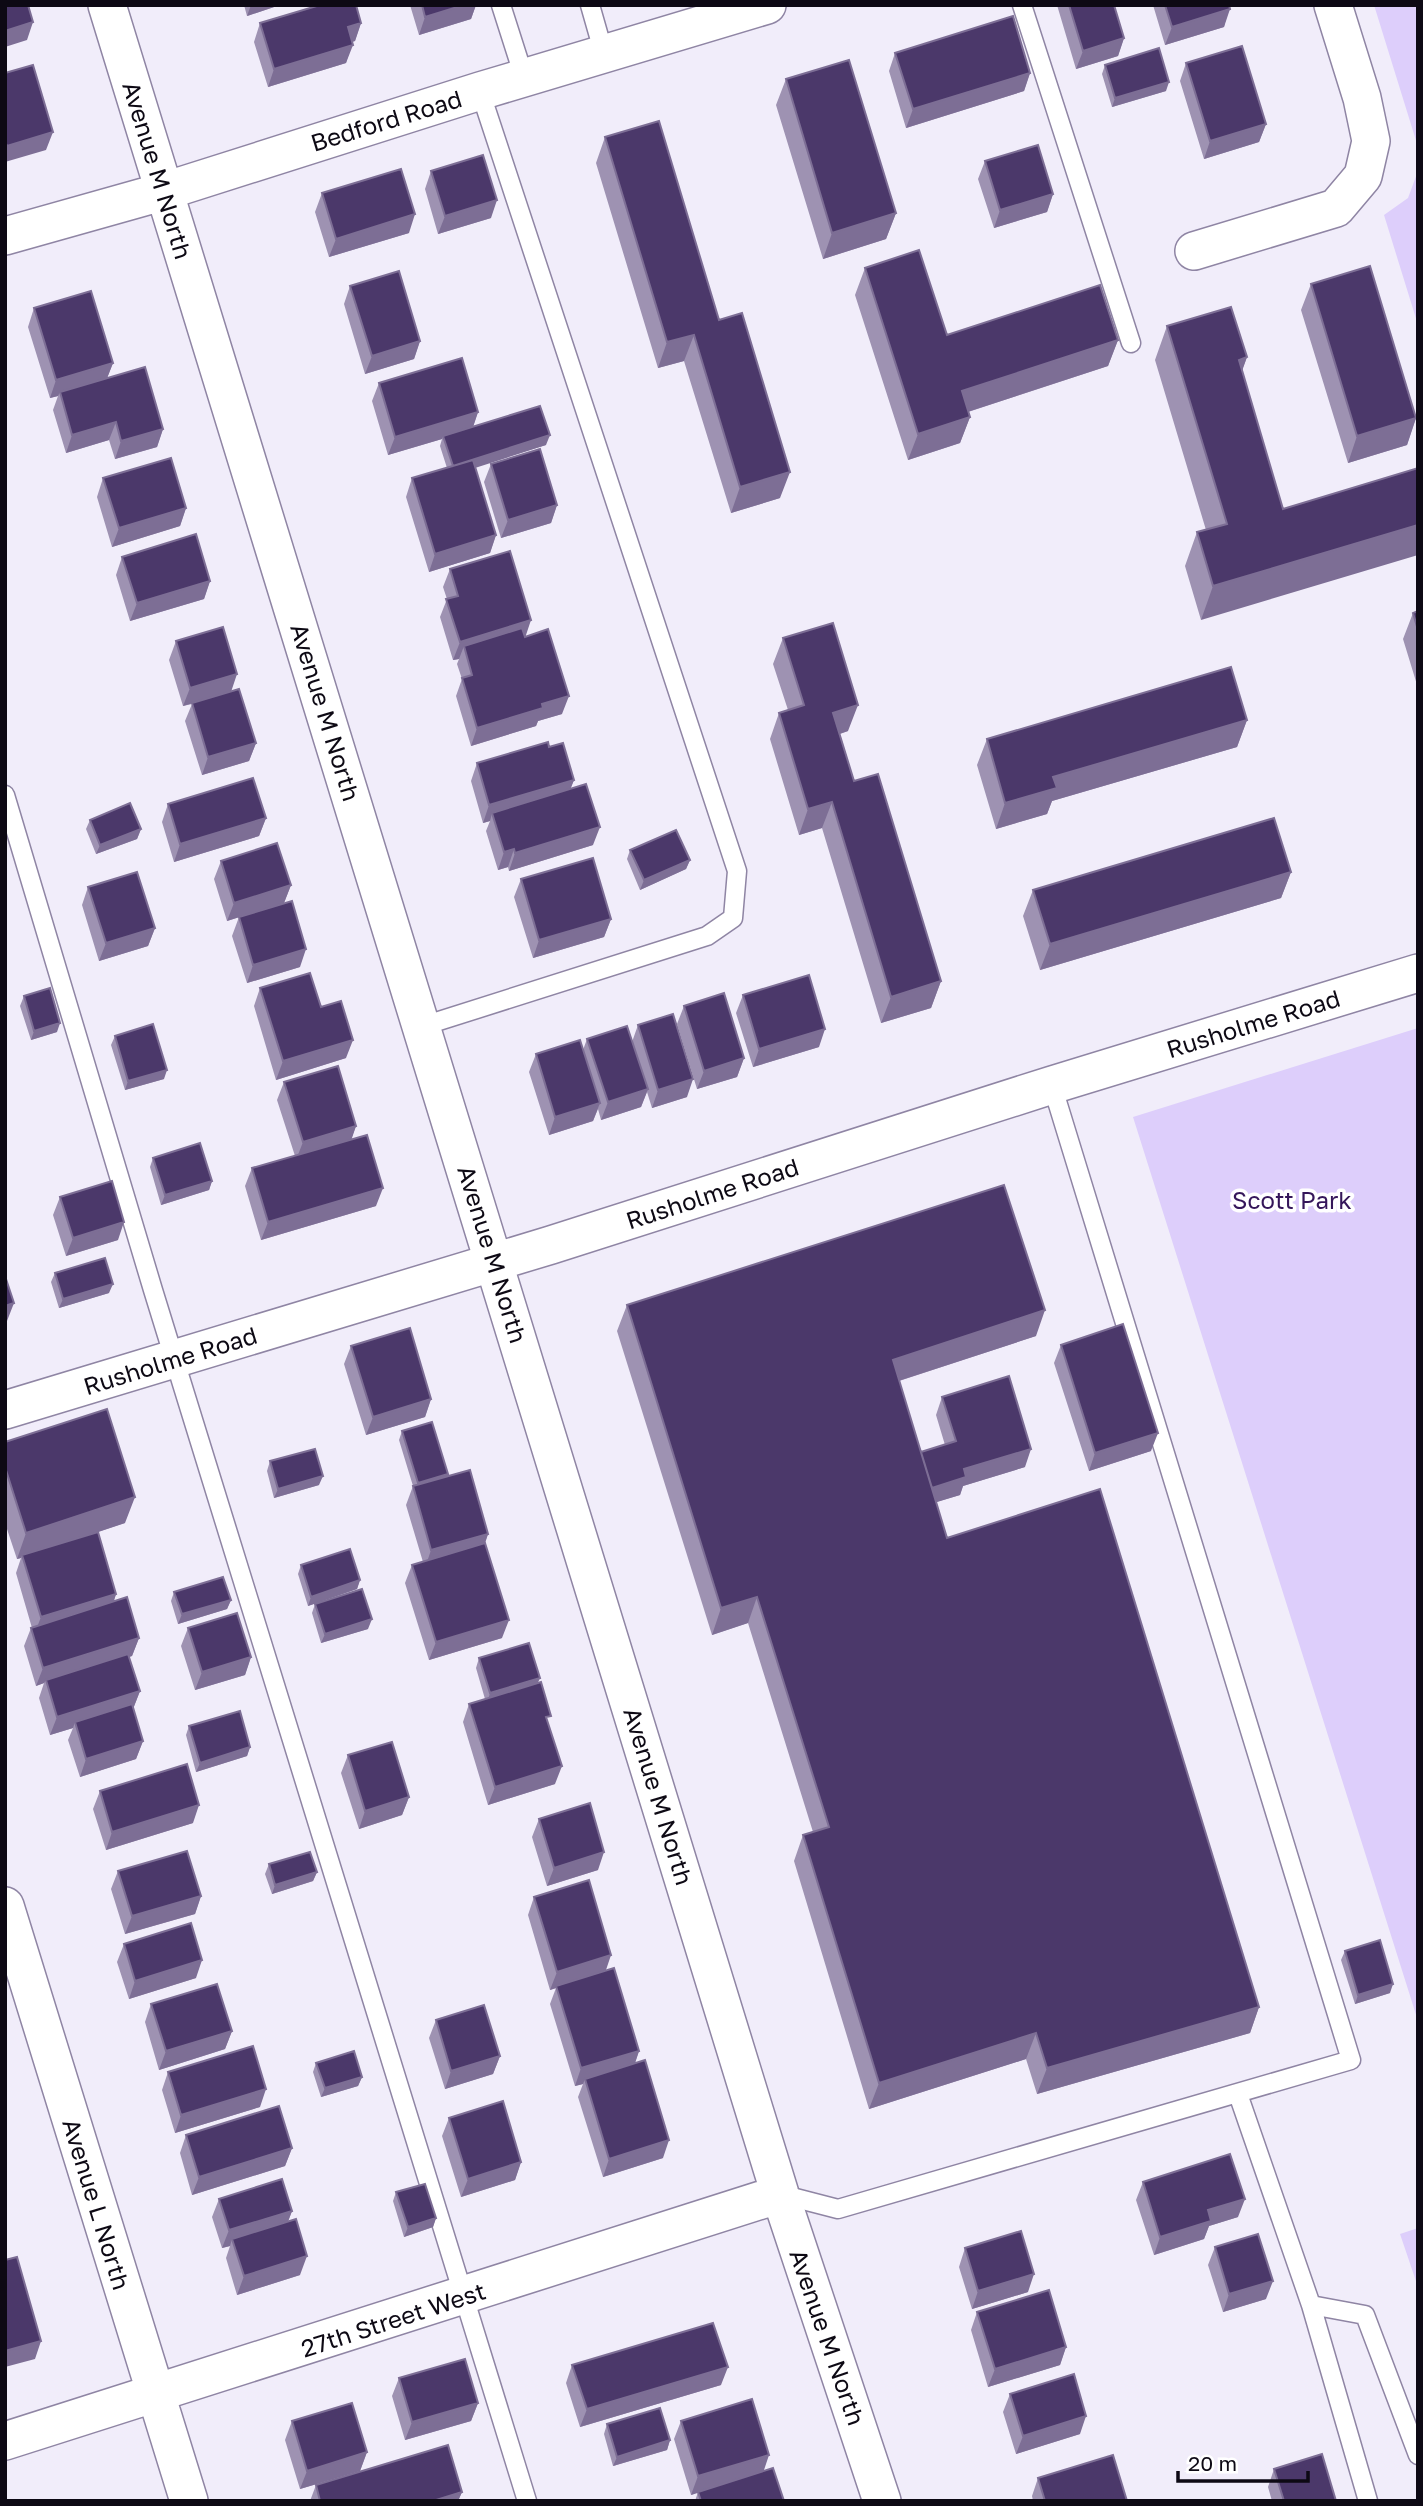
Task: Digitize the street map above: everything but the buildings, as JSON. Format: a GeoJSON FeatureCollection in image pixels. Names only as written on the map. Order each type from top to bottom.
{"type":"FeatureCollection","features":[{"type":"Feature","properties":{"kind":"street","name":"Avenue M North"},"geometry":{"type":"LineString","coordinates":[[107,5],[780,2194],[882,2501]]}},
{"type":"Feature","properties":{"kind":"street","name":"Bedford Road"},"geometry":{"type":"LineString","coordinates":[[5,236],[165,191],[604,54],[727,11],[767,5]]}},
{"type":"Feature","properties":{"kind":"street"},"geometry":{"type":"LineString","coordinates":[[1194,251],[1336,208],[1363,176],[1371,141],[1362,98],[1333,5]]}},
{"type":"Feature","properties":{"kind":"street","name":"Rusholme Road"},"geometry":{"type":"LineString","coordinates":[[5,1410],[495,1262],[1052,1084],[1418,973]]}},
{"type":"Feature","properties":{"kind":"street","name":"Avenue L North"},"geometry":{"type":"LineString","coordinates":[[5,1906],[189,2501]]}},
{"type":"Feature","properties":{"kind":"street","name":"27th Street West"},"geometry":{"type":"LineString","coordinates":[[5,2441],[780,2194]]}},
{"type":"Feature","properties":{"kind":"lane"},"geometry":{"type":"LineString","coordinates":[[501,5],[524,77]]}},
{"type":"Feature","properties":{"kind":"lane"},"geometry":{"type":"LineString","coordinates":[[590,5],[604,54]]}},
{"type":"Feature","properties":{"kind":"lane"},"geometry":{"type":"LineString","coordinates":[[1022,5],[1131,343]]}},
{"type":"Feature","properties":{"kind":"lane"},"geometry":{"type":"LineString","coordinates":[[423,1026],[707,936],[733,918],[737,871],[480,91]]}},
{"type":"Feature","properties":{"kind":"lane"},"geometry":{"type":"LineString","coordinates":[[5,795],[175,1359],[527,2501]]}},
{"type":"Feature","properties":{"kind":"lane"},"geometry":{"type":"LineString","coordinates":[[780,2194],[838,2209],[1351,2060],[1052,1084]]}},
{"type":"Feature","properties":{"kind":"lane"},"geometry":{"type":"LineString","coordinates":[[1238,2094],[1311,2305],[1368,2501]]}},
{"type":"Feature","properties":{"kind":"lane"},"geometry":{"type":"LineString","coordinates":[[1311,2305],[1365,2315],[1418,2455]]}},
{"type":"Feature","properties":{"kind":"green space"},"geometry":{"type":"Polygon","coordinates":[[[1374,5],[1418,5],[1418,147],[1374,5]]]}},
{"type":"Feature","properties":{"kind":"green space"},"geometry":{"type":"Polygon","coordinates":[[[1418,171],[1418,325],[1384,215],[1408,198],[1418,171]]]}},
{"type":"Feature","properties":{"kind":"green space","name":"Scott Park"},"geometry":{"type":"Polygon","coordinates":[[[1418,1028],[1418,2021],[1133,1117],[1418,1028]]]}},
{"type":"Feature","properties":{"kind":"green space"},"geometry":{"type":"Polygon","coordinates":[[[1418,2228],[1418,2287],[1400,2234],[1418,2228]]]}}]}
